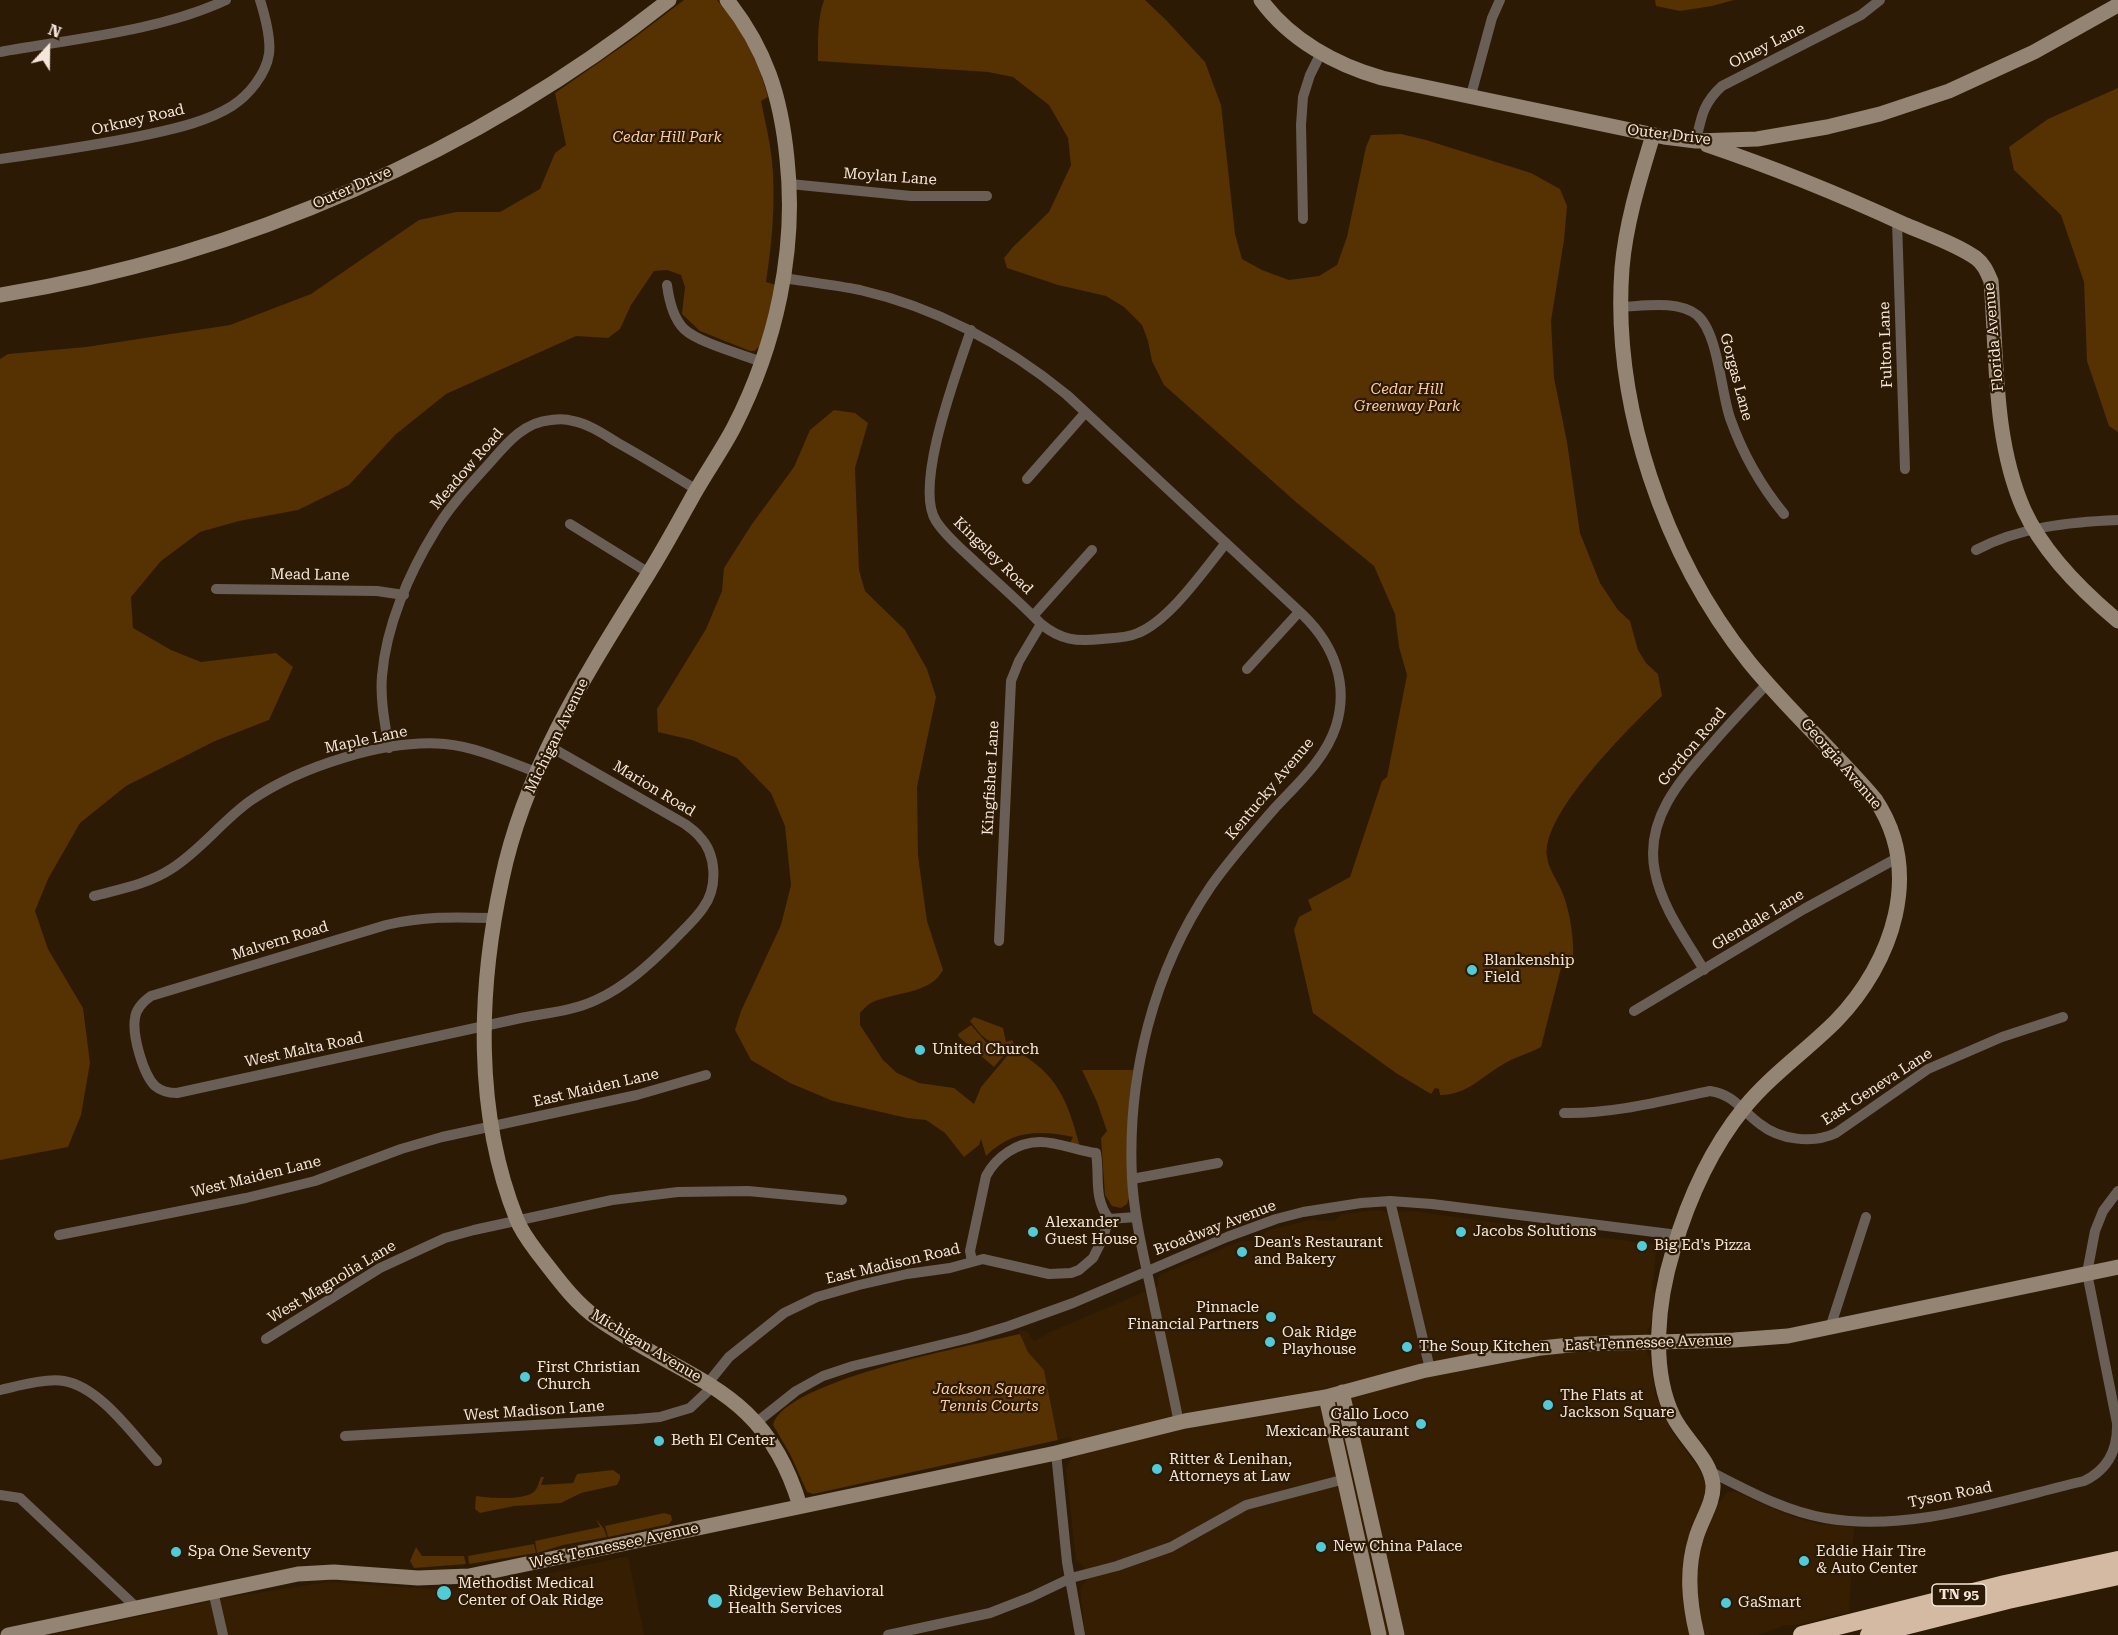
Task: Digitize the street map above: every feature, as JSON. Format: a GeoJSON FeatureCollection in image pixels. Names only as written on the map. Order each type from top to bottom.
{"type":"FeatureCollection","features":[{"type":"Feature","properties":{"kind":"highway","name":"TN 95"},"geometry":{"type":"LineString","coordinates":[[1869,1635],[2118,1560]]}},
{"type":"Feature","properties":{"kind":"highway","name":"TN 95"},"geometry":{"type":"LineString","coordinates":[[1802,1635],[1855,1628],[2007,1592],[2118,1576]]}},
{"type":"Feature","properties":{"kind":"street"},"geometry":{"type":"LineString","coordinates":[[0,52],[176,19],[205,10],[226,0]]}},
{"type":"Feature","properties":{"kind":"street","name":"Orkney Road"},"geometry":{"type":"LineString","coordinates":[[0,159],[88,147],[176,129],[206,119],[233,105],[258,80],[269,55],[266,23],[260,0]]}},
{"type":"Feature","properties":{"kind":"street","name":"Outer Drive"},"geometry":{"type":"LineString","coordinates":[[0,295],[85,278],[164,258],[283,219],[339,195],[449,144],[496,117],[558,80],[635,27],[669,0]]}},
{"type":"Feature","properties":{"kind":"street","name":"Michigan Avenue"},"geometry":{"type":"LineString","coordinates":[[727,0],[750,31],[765,59],[775,89],[785,136],[790,184],[789,235],[783,278],[762,362],[732,430],[580,687],[536,771],[513,834],[494,918],[484,1026],[488,1104],[498,1158],[517,1220],[527,1239],[556,1279],[588,1311],[628,1338],[708,1383],[737,1403],[757,1422],[789,1470],[800,1506]]}},
{"type":"Feature","properties":{"kind":"street","name":"Outer Drive"},"geometry":{"type":"LineString","coordinates":[[1260,0],[1273,16],[1321,53],[1350,67],[1383,78],[1653,135],[1696,141],[1757,139],[1827,127],[1949,91],[2034,52],[2118,5]]}},
{"type":"Feature","properties":{"kind":"street"},"geometry":{"type":"LineString","coordinates":[[1471,95],[1492,18],[1500,0]]}},
{"type":"Feature","properties":{"kind":"street","name":"Olney Lane"},"geometry":{"type":"LineString","coordinates":[[1696,141],[1706,104],[1722,86],[1862,15],[1880,0]]}},
{"type":"Feature","properties":{"kind":"street"},"geometry":{"type":"LineString","coordinates":[[1303,219],[1301,125],[1303,97],[1310,75],[1321,53]]}},
{"type":"Feature","properties":{"kind":"street","name":"Georgia Avenue"},"geometry":{"type":"LineString","coordinates":[[1653,135],[1627,230],[1622,268],[1621,307],[1623,344],[1632,408],[1649,473],[1682,556],[1710,608],[1750,664],[1875,799],[1888,821],[1899,857],[1900,878],[1897,910],[1879,961],[1867,983],[1836,1020],[1788,1063],[1743,1109],[1712,1157],[1687,1207],[1678,1235],[1664,1284],[1659,1342],[1660,1373],[1664,1393],[1673,1417],[1711,1472]]}},
{"type":"Feature","properties":{"kind":"street"},"geometry":{"type":"LineString","coordinates":[[1757,139],[1754,150],[1757,161]]}},
{"type":"Feature","properties":{"kind":"street","name":"Florida Avenue"},"geometry":{"type":"LineString","coordinates":[[1696,141],[1757,161],[1816,185],[1966,253],[1985,267],[1991,281],[2000,409],[2006,453],[2024,510],[2034,529],[2055,558],[2083,590],[2118,621]]}},
{"type":"Feature","properties":{"kind":"street","name":"Moylan Lane"},"geometry":{"type":"LineString","coordinates":[[790,184],[911,196],[987,196]]}},
{"type":"Feature","properties":{"kind":"street","name":"Fulton Lane"},"geometry":{"type":"LineString","coordinates":[[1897,221],[1905,469]]}},
{"type":"Feature","properties":{"kind":"street","name":"Kentucky Avenue"},"geometry":{"type":"LineString","coordinates":[[783,278],[872,293],[918,307],[970,330],[1039,372],[1085,412],[1314,626],[1327,644],[1336,665],[1341,694],[1336,726],[1329,743],[1318,760],[1225,867],[1195,912],[1171,960],[1155,1004],[1138,1071],[1132,1132],[1132,1179],[1136,1217],[1179,1423]]}},
{"type":"Feature","properties":{"kind":"street"},"geometry":{"type":"LineString","coordinates":[[667,285],[669,300],[683,328],[696,338],[762,362]]}},
{"type":"Feature","properties":{"kind":"street","name":"Gorgas Lane"},"geometry":{"type":"LineString","coordinates":[[1621,307],[1673,306],[1689,310],[1704,322],[1712,339],[1727,409],[1738,439],[1767,491],[1784,514]]}},
{"type":"Feature","properties":{"kind":"street","name":"Kingsley Road"},"geometry":{"type":"LineString","coordinates":[[970,330],[940,427],[929,493],[931,506],[936,521],[958,545],[1053,634],[1066,639],[1093,640],[1139,633],[1150,627],[1167,612],[1226,543]]}},
{"type":"Feature","properties":{"kind":"street"},"geometry":{"type":"LineString","coordinates":[[1027,479],[1085,412]]}},
{"type":"Feature","properties":{"kind":"street","name":"Meadow Road"},"geometry":{"type":"LineString","coordinates":[[389,748],[384,717],[383,670],[388,642],[404,595],[435,530],[458,498],[526,427],[539,422],[561,420],[585,424],[697,490]]}},
{"type":"Feature","properties":{"kind":"street"},"geometry":{"type":"LineString","coordinates":[[1976,550],[1995,540],[2034,529],[2118,520]]}},
{"type":"Feature","properties":{"kind":"street"},"geometry":{"type":"LineString","coordinates":[[570,524],[649,573]]}},
{"type":"Feature","properties":{"kind":"street","name":"Kingfisher Lane"},"geometry":{"type":"LineString","coordinates":[[999,941],[1011,681],[1037,620],[1092,550]]}},
{"type":"Feature","properties":{"kind":"street","name":"Mead Lane"},"geometry":{"type":"LineString","coordinates":[[216,589],[377,591],[404,595]]}},
{"type":"Feature","properties":{"kind":"street"},"geometry":{"type":"LineString","coordinates":[[1248,669],[1299,612]]}},
{"type":"Feature","properties":{"kind":"street","name":"Gordon Road"},"geometry":{"type":"LineString","coordinates":[[1704,970],[1668,909],[1660,890],[1654,871],[1653,839],[1666,801],[1680,780],[1768,683]]}},
{"type":"Feature","properties":{"kind":"street","name":"Maple Lane"},"geometry":{"type":"LineString","coordinates":[[94,896],[148,881],[171,870],[234,813],[253,799],[290,779],[337,759],[389,748],[444,744],[486,754],[536,771]]}},
{"type":"Feature","properties":{"kind":"street","name":"Marion Road"},"geometry":{"type":"LineString","coordinates":[[549,746],[656,806],[700,836],[710,852],[713,863],[713,881]]}},
{"type":"Feature","properties":{"kind":"street","name":"Glendale Lane"},"geometry":{"type":"LineString","coordinates":[[1634,1011],[1804,909],[1899,857]]}},
{"type":"Feature","properties":{"kind":"street","name":"West Malta Road"},"geometry":{"type":"LineString","coordinates":[[143,1065],[156,1087],[177,1093],[581,1006],[624,984],[660,954],[705,907],[713,881]]}},
{"type":"Feature","properties":{"kind":"street","name":"Malvern Road"},"geometry":{"type":"LineString","coordinates":[[143,1065],[135,1029],[135,1016],[143,1001],[151,996],[412,919],[494,918]]}},
{"type":"Feature","properties":{"kind":"street","name":"East Geneva Lane"},"geometry":{"type":"LineString","coordinates":[[1564,1113],[1616,1110],[1710,1091],[1731,1097],[1761,1126],[1782,1135],[1803,1139],[1828,1137],[1928,1069],[2002,1037],[2063,1017]]}},
{"type":"Feature","properties":{"kind":"street","name":"East Maiden Lane"},"geometry":{"type":"LineString","coordinates":[[492,1126],[637,1095],[706,1075]]}},
{"type":"Feature","properties":{"kind":"street","name":"West Maiden Lane"},"geometry":{"type":"LineString","coordinates":[[59,1235],[256,1196],[315,1181],[411,1146],[492,1126]]}},
{"type":"Feature","properties":{"kind":"street","name":"East Madison Road"},"geometry":{"type":"LineString","coordinates":[[708,1383],[729,1357],[784,1313],[817,1297],[907,1274],[950,1268],[983,1258],[1049,1274],[1071,1273],[1079,1270],[1093,1258],[1109,1219],[1099,1201],[1096,1153],[1037,1142],[1015,1149],[997,1160],[986,1176],[970,1251],[972,1261]]}},
{"type":"Feature","properties":{"kind":"street"},"geometry":{"type":"LineString","coordinates":[[1132,1179],[1218,1162]]}},
{"type":"Feature","properties":{"kind":"street","name":"West Magnolia Lane"},"geometry":{"type":"LineString","coordinates":[[266,1339],[410,1252],[445,1238],[517,1220],[632,1197],[695,1190],[748,1191],[842,1200]]}},
{"type":"Feature","properties":{"kind":"street"},"geometry":{"type":"LineString","coordinates":[[2087,1273],[2103,1211],[2118,1191]]}},
{"type":"Feature","properties":{"kind":"street"},"geometry":{"type":"LineString","coordinates":[[1390,1201],[1430,1370]]}},
{"type":"Feature","properties":{"kind":"street","name":"Broadway Avenue"},"geometry":{"type":"LineString","coordinates":[[757,1422],[796,1391],[823,1376],[853,1366],[1009,1326],[1073,1303],[1227,1236],[1303,1212],[1390,1201],[1442,1205],[1678,1235]]}},
{"type":"Feature","properties":{"kind":"street"},"geometry":{"type":"LineString","coordinates":[[1109,1219],[1136,1217]]}},
{"type":"Feature","properties":{"kind":"street"},"geometry":{"type":"LineString","coordinates":[[1830,1328],[1866,1217]]}},
{"type":"Feature","properties":{"kind":"street","name":"East Tennessee Avenue"},"geometry":{"type":"LineString","coordinates":[[1179,1423],[1326,1397],[1430,1370],[1541,1348],[1580,1344],[1788,1336],[2118,1267]]}},
{"type":"Feature","properties":{"kind":"street","name":"Tyson Road"},"geometry":{"type":"LineString","coordinates":[[1711,1472],[1780,1505],[1824,1518],[1859,1522],[1942,1514],[2085,1481],[2104,1469],[2114,1452],[2117,1439],[2113,1377],[2087,1273]]}},
{"type":"Feature","properties":{"kind":"street"},"geometry":{"type":"LineString","coordinates":[[0,1390],[62,1381],[80,1386],[96,1396],[157,1461]]}},
{"type":"Feature","properties":{"kind":"street","name":"West Madison Lane"},"geometry":{"type":"LineString","coordinates":[[345,1436],[660,1417],[690,1408],[707,1392],[708,1383]]}},
{"type":"Feature","properties":{"kind":"street"},"geometry":{"type":"LineString","coordinates":[[1342,1392],[1397,1635]]}},
{"type":"Feature","properties":{"kind":"street"},"geometry":{"type":"LineString","coordinates":[[1326,1397],[1379,1635]]}},
{"type":"Feature","properties":{"kind":"street","name":"West Tennessee Avenue"},"geometry":{"type":"LineString","coordinates":[[8,1635],[281,1577],[334,1572],[418,1578],[469,1576],[1056,1453],[1179,1423]]}},
{"type":"Feature","properties":{"kind":"street"},"geometry":{"type":"LineString","coordinates":[[1333,1428],[1350,1424]]}},
{"type":"Feature","properties":{"kind":"street"},"geometry":{"type":"LineString","coordinates":[[1056,1453],[1067,1562],[1080,1635]]}},
{"type":"Feature","properties":{"kind":"street"},"geometry":{"type":"LineString","coordinates":[[1697,1635],[1689,1592],[1689,1574],[1695,1540],[1713,1493],[1711,1472]]}},
{"type":"Feature","properties":{"kind":"street"},"geometry":{"type":"LineString","coordinates":[[888,1635],[990,1614],[1071,1578],[1117,1566],[1171,1547],[1246,1505],[1362,1476]]}},
{"type":"Feature","properties":{"kind":"street"},"geometry":{"type":"LineString","coordinates":[[0,1495],[20,1498],[137,1608]]}},
{"type":"Feature","properties":{"kind":"street"},"geometry":{"type":"LineString","coordinates":[[1370,1592],[1386,1587]]}},
{"type":"Feature","properties":{"kind":"street"},"geometry":{"type":"LineString","coordinates":[[213,1591],[223,1635]]}},
{"type":"Feature","properties":{"kind":"shaded area"},"geometry":{"type":"Polygon","coordinates":[[[1379,1210],[1412,1211],[1657,1245],[1652,1292],[1655,1293],[1651,1324],[1647,1331],[1647,1353],[1650,1357],[1655,1393],[1673,1433],[1702,1473],[1705,1480],[1705,1497],[1720,1502],[1726,1493],[1734,1491],[1790,1516],[1819,1524],[1854,1527],[1849,1612],[1797,1625],[1786,1625],[1758,1635],[1085,1635],[1080,1589],[1086,1581],[1084,1566],[1076,1561],[1066,1470],[1069,1461],[1076,1456],[1071,1437],[1058,1440],[1044,1370],[1028,1352],[1019,1331],[1027,1331],[1034,1341],[1158,1286],[1158,1278],[1162,1274],[1240,1241],[1251,1241],[1264,1236],[1266,1231],[1309,1220],[1336,1220],[1341,1214],[1379,1210]]]}},
{"type":"Feature","properties":{"kind":"shaded area","name":"Methodist Medical Center of Oak Ridge"},"geometry":{"type":"Polygon","coordinates":[[[628,1556],[644,1635],[51,1635],[230,1597],[328,1582],[449,1590],[491,1586],[628,1556]]]}},
{"type":"Feature","properties":{"kind":"green space","name":"Cedar Hill Park"},"geometry":{"type":"Polygon","coordinates":[[[684,0],[717,0],[734,22],[748,46],[768,97],[761,101],[769,138],[774,191],[772,237],[766,282],[776,285],[760,346],[750,351],[700,331],[682,314],[685,287],[681,275],[667,270],[654,271],[631,305],[620,329],[608,338],[576,336],[446,394],[395,435],[349,485],[298,510],[239,521],[200,532],[161,561],[131,597],[133,628],[171,650],[201,662],[276,653],[293,667],[269,720],[215,741],[126,786],[80,823],[48,879],[35,911],[48,949],[83,1008],[90,1063],[81,1115],[68,1147],[0,1160],[0,359],[8,354],[86,347],[230,325],[311,294],[419,220],[456,212],[500,212],[540,189],[555,153],[566,145],[555,93],[684,0]]]}},
{"type":"Feature","properties":{"kind":"green space","name":"Cedar Hill Greenway Park"},"geometry":{"type":"Polygon","coordinates":[[[824,0],[1145,0],[1205,62],[1221,105],[1235,234],[1242,259],[1262,270],[1289,280],[1319,276],[1337,265],[1347,237],[1366,147],[1371,135],[1401,134],[1426,140],[1531,173],[1560,189],[1567,206],[1551,321],[1554,378],[1567,442],[1580,533],[1600,583],[1618,610],[1630,621],[1638,650],[1646,663],[1658,674],[1662,696],[1591,771],[1558,817],[1549,838],[1548,861],[1568,909],[1573,957],[1564,956],[1541,1047],[1507,1062],[1466,1089],[1440,1095],[1439,1089],[1435,1088],[1431,1094],[1396,1073],[1313,1013],[1294,930],[1299,917],[1312,910],[1308,900],[1350,877],[1382,781],[1387,777],[1407,675],[1399,647],[1395,614],[1374,566],[1297,503],[1164,385],[1152,361],[1142,325],[1124,307],[1106,296],[1058,285],[1007,268],[1004,258],[1049,212],[1071,165],[1068,138],[1049,105],[1013,77],[988,72],[818,61],[819,23],[824,0]]]}},
{"type":"Feature","properties":{"kind":"green space"},"geometry":{"type":"Polygon","coordinates":[[[1655,0],[1734,0],[1680,11],[1656,6],[1655,0]]]}},
{"type":"Feature","properties":{"kind":"green space"},"geometry":{"type":"Polygon","coordinates":[[[2118,88],[2118,432],[2109,426],[2087,361],[2084,282],[2061,215],[2014,170],[2009,147],[2048,119],[2118,88]]]}},
{"type":"Feature","properties":{"kind":"green space"},"geometry":{"type":"Polygon","coordinates":[[[834,410],[855,413],[868,423],[855,468],[859,570],[865,591],[905,630],[927,669],[936,697],[917,787],[918,856],[927,921],[943,970],[937,978],[920,989],[880,999],[870,1004],[860,1013],[860,1025],[883,1060],[897,1073],[919,1083],[954,1088],[974,1104],[981,1087],[1013,1049],[1028,1058],[1051,1078],[1065,1101],[1080,1147],[1070,1143],[1073,1137],[1037,1133],[1006,1141],[986,1156],[981,1139],[979,1145],[964,1157],[945,1133],[926,1120],[907,1118],[833,1101],[790,1083],[751,1060],[735,1030],[741,1011],[781,925],[791,885],[785,826],[771,793],[737,758],[692,740],[658,732],[657,709],[706,629],[722,591],[724,568],[752,524],[794,467],[810,430],[834,410]]]}},
{"type":"Feature","properties":{"kind":"green space"},"geometry":{"type":"Polygon","coordinates":[[[974,1017],[1003,1028],[1006,1042],[1012,1040],[1014,1044],[1012,1047],[987,1040],[970,1021],[974,1017]]]}},
{"type":"Feature","properties":{"kind":"green space"},"geometry":{"type":"Polygon","coordinates":[[[971,1025],[986,1042],[1010,1048],[994,1067],[959,1037],[958,1034],[971,1025]]]}},
{"type":"Feature","properties":{"kind":"green space"},"geometry":{"type":"Polygon","coordinates":[[[1082,1070],[1133,1070],[1127,1135],[1129,1198],[1127,1204],[1121,1208],[1112,1206],[1105,1195],[1101,1138],[1107,1131],[1082,1070]]]}},
{"type":"Feature","properties":{"kind":"green space","name":"Jackson Square Tennis Courts"},"geometry":{"type":"Polygon","coordinates":[[[1020,1334],[1028,1352],[1044,1370],[1058,1440],[813,1494],[807,1492],[790,1454],[773,1425],[785,1409],[810,1393],[844,1379],[925,1356],[1020,1334]]]}},
{"type":"Feature","properties":{"kind":"green space"},"geometry":{"type":"Polygon","coordinates":[[[613,1470],[620,1475],[617,1485],[581,1493],[561,1503],[514,1506],[480,1513],[475,1509],[476,1496],[507,1498],[530,1494],[537,1488],[541,1477],[544,1477],[541,1485],[573,1483],[577,1474],[613,1470]]]}},
{"type":"Feature","properties":{"kind":"green space"},"geometry":{"type":"Polygon","coordinates":[[[664,1513],[671,1515],[672,1520],[669,1524],[608,1537],[605,1526],[664,1513]]]}},
{"type":"Feature","properties":{"kind":"green space"},"geometry":{"type":"Polygon","coordinates":[[[596,1519],[607,1537],[563,1545],[537,1553],[535,1541],[600,1527],[596,1519]]]}},
{"type":"Feature","properties":{"kind":"green space"},"geometry":{"type":"Polygon","coordinates":[[[534,1544],[536,1553],[469,1564],[468,1556],[534,1544]]]}},
{"type":"Feature","properties":{"kind":"green space"},"geometry":{"type":"Polygon","coordinates":[[[416,1547],[422,1556],[464,1556],[466,1564],[414,1568],[410,1561],[416,1547]]]}},
{"type":"Feature","properties":{"kind":"place","name":"Blankenship Field"},"geometry":{"type":"Point","coordinates":[1472,970]}},
{"type":"Feature","properties":{"kind":"place","name":"United Church"},"geometry":{"type":"Point","coordinates":[920,1050]}},
{"type":"Feature","properties":{"kind":"place","name":"Alexander Guest House"},"geometry":{"type":"Point","coordinates":[1033,1232]}},
{"type":"Feature","properties":{"kind":"place","name":"Jacobs Solutions"},"geometry":{"type":"Point","coordinates":[1461,1232]}},
{"type":"Feature","properties":{"kind":"place","name":"Big Ed's Pizza"},"geometry":{"type":"Point","coordinates":[1642,1246]}},
{"type":"Feature","properties":{"kind":"place","name":"Dean's Restaurant and Bakery"},"geometry":{"type":"Point","coordinates":[1242,1252]}},
{"type":"Feature","properties":{"kind":"place","name":"Pinnacle Financial Partners"},"geometry":{"type":"Point","coordinates":[1271,1317]}},
{"type":"Feature","properties":{"kind":"place","name":"Oak Ridge Playhouse"},"geometry":{"type":"Point","coordinates":[1270,1342]}},
{"type":"Feature","properties":{"kind":"place","name":"The Soup Kitchen"},"geometry":{"type":"Point","coordinates":[1407,1347]}},
{"type":"Feature","properties":{"kind":"place","name":"First Christian Church"},"geometry":{"type":"Point","coordinates":[525,1377]}},
{"type":"Feature","properties":{"kind":"place","name":"The Flats at Jackson Square"},"geometry":{"type":"Point","coordinates":[1548,1405]}},
{"type":"Feature","properties":{"kind":"place","name":"Gallo Loco Mexican Restaurant"},"geometry":{"type":"Point","coordinates":[1421,1424]}},
{"type":"Feature","properties":{"kind":"place","name":"Beth El Center"},"geometry":{"type":"Point","coordinates":[659,1441]}},
{"type":"Feature","properties":{"kind":"place","name":"Ritter & Lenihan, Attorneys at Law"},"geometry":{"type":"Point","coordinates":[1157,1469]}},
{"type":"Feature","properties":{"kind":"place","name":"New China Palace"},"geometry":{"type":"Point","coordinates":[1321,1547]}},
{"type":"Feature","properties":{"kind":"place","name":"Spa One Seventy"},"geometry":{"type":"Point","coordinates":[176,1552]}},
{"type":"Feature","properties":{"kind":"place","name":"Eddie Hair Tire & Auto Center"},"geometry":{"type":"Point","coordinates":[1804,1561]}},
{"type":"Feature","properties":{"kind":"place","name":"Methodist Medical Center of Oak Ridge"},"geometry":{"type":"Point","coordinates":[444,1593]}},
{"type":"Feature","properties":{"kind":"place","name":"Ridgeview Behavioral Health Services"},"geometry":{"type":"Point","coordinates":[715,1601]}},
{"type":"Feature","properties":{"kind":"place","name":"GaSmart"},"geometry":{"type":"Point","coordinates":[1726,1603]}}]}
